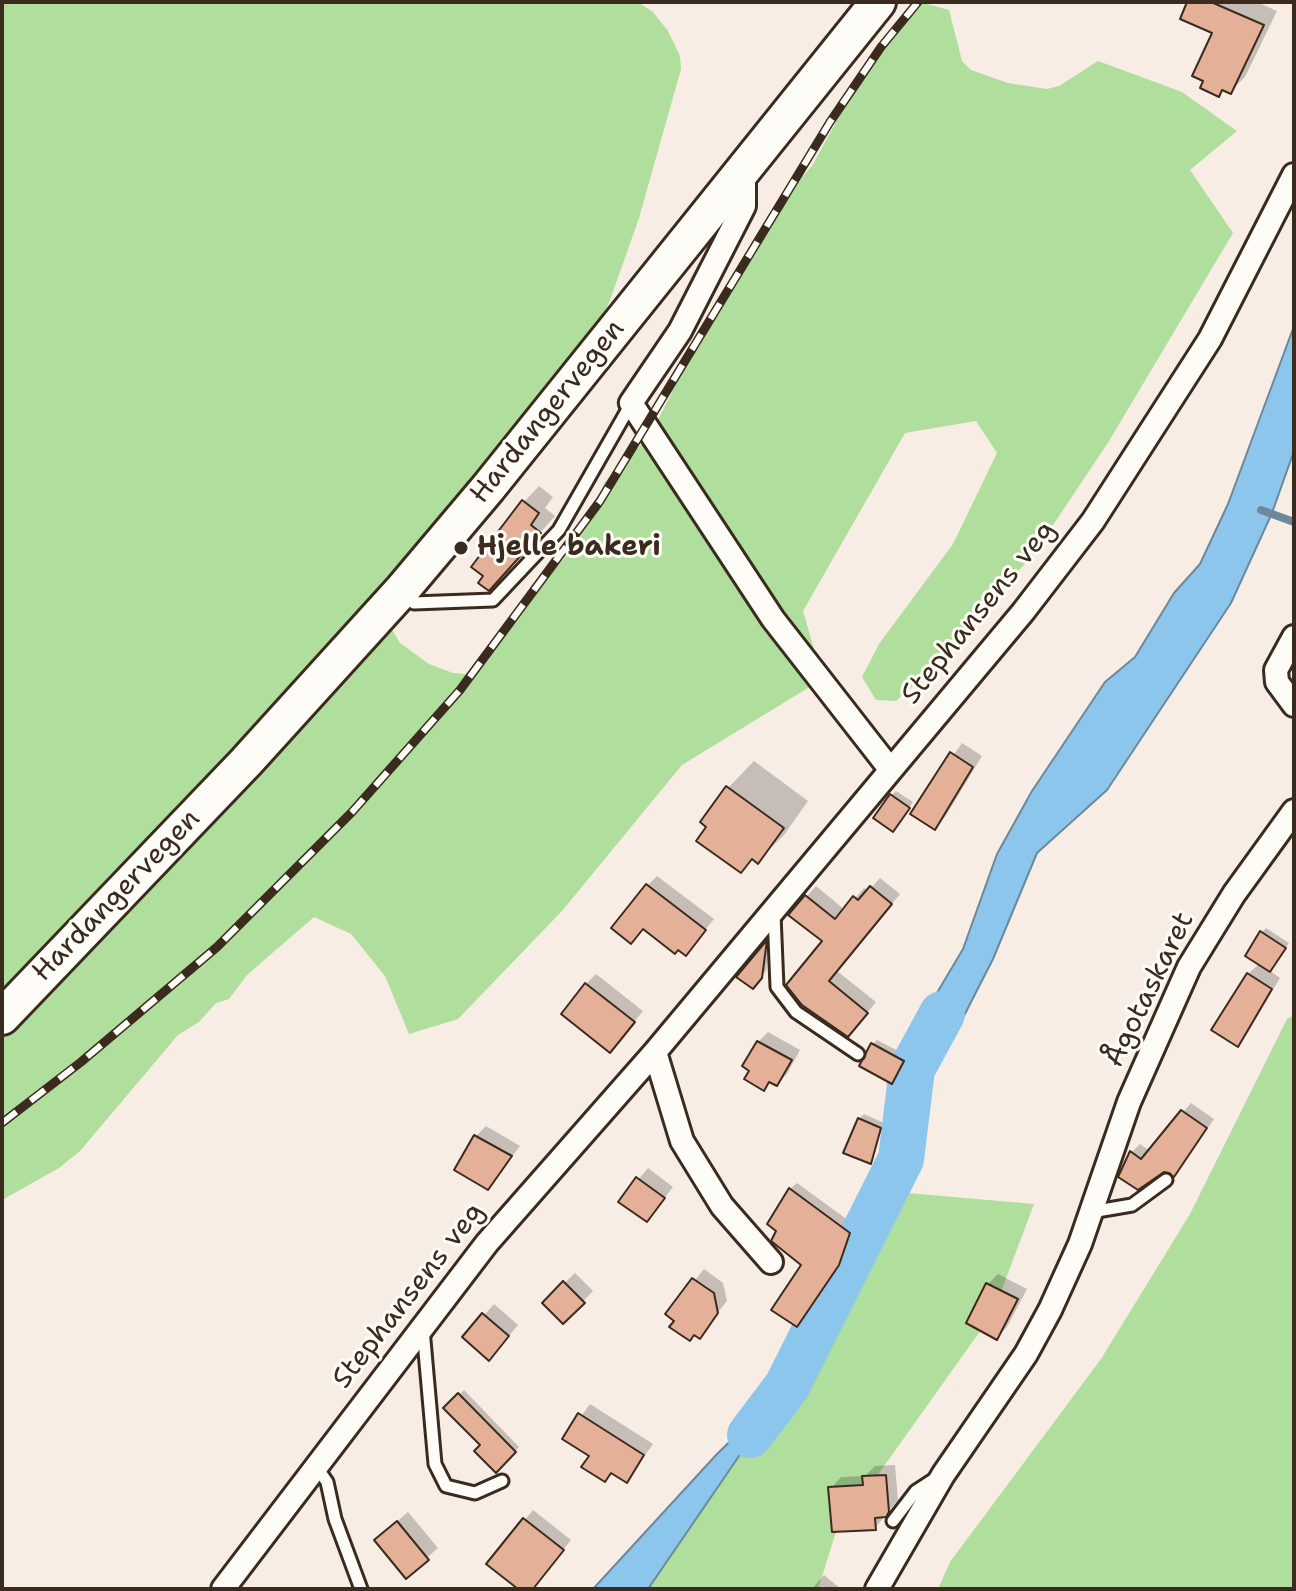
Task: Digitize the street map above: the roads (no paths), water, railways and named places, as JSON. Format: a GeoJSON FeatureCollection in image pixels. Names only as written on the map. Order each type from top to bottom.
{"type":"FeatureCollection","features":[{"type":"Feature","properties":{"kind":"main road","name":"Hardangervegen"},"geometry":{"type":"LineString","coordinates":[[2,1017],[246,762],[402,590],[488,488],[878,2]]}},
{"type":"Feature","properties":{"kind":"street"},"geometry":{"type":"LineString","coordinates":[[744,167],[744,206],[680,331],[631,403],[773,619],[890,769]]}},
{"type":"Feature","properties":{"kind":"street","name":"Stephansens veg"},"geometry":{"type":"LineString","coordinates":[[223,1589],[506,1219],[655,1052],[1023,612],[1093,521],[1210,339],[1294,175]]}},
{"type":"Feature","properties":{"kind":"street"},"geometry":{"type":"LineString","coordinates":[[1294,637],[1276,670],[1277,682],[1294,705]]}},
{"type":"Feature","properties":{"kind":"street","name":"Ågotaskaret"},"geometry":{"type":"LineString","coordinates":[[877,1589],[943,1475],[1026,1354],[1069,1271],[1129,1102],[1189,967],[1234,894],[1294,811]]}},
{"type":"Feature","properties":{"kind":"street"},"geometry":{"type":"LineString","coordinates":[[655,1052],[682,1141],[722,1206],[771,1262]]}},
{"type":"Feature","properties":{"kind":"lane"},"geometry":{"type":"LineString","coordinates":[[402,590],[414,603],[493,600],[559,530],[631,403]]}},
{"type":"Feature","properties":{"kind":"lane"},"geometry":{"type":"LineString","coordinates":[[774,909],[777,987],[796,1012],[858,1054]]}},
{"type":"Feature","properties":{"kind":"lane"},"geometry":{"type":"LineString","coordinates":[[1091,1212],[1132,1205],[1166,1180]]}},
{"type":"Feature","properties":{"kind":"lane"},"geometry":{"type":"LineString","coordinates":[[423,1326],[435,1464],[446,1486],[475,1493],[502,1481]]}},
{"type":"Feature","properties":{"kind":"lane"},"geometry":{"type":"LineString","coordinates":[[316,1466],[327,1482],[335,1519],[361,1589]]}},
{"type":"Feature","properties":{"kind":"lane","name":"Ågotaskaret"},"geometry":{"type":"LineString","coordinates":[[893,1521],[924,1483],[943,1475]]}},
{"type":"Feature","properties":{"kind":"water"},"geometry":{"type":"Polygon","coordinates":[[[1294,326],[1294,451],[1272,513],[1231,603],[1107,790],[1037,853],[993,959],[946,1051],[912,1068],[916,1038],[928,1008],[963,949],[997,854],[1032,791],[1105,682],[1135,657],[1174,593],[1200,564],[1228,504],[1294,326]]]}},
{"type":"Feature","properties":{"kind":"water"},"geometry":{"type":"Polygon","coordinates":[[[787,1386],[648,1589],[593,1589],[717,1454],[787,1386]]]}},
{"type":"Feature","properties":{"kind":"waterway"},"geometry":{"type":"LineString","coordinates":[[1261,510],[1294,522]]}},
{"type":"Feature","properties":{"kind":"waterway"},"geometry":{"type":"LineString","coordinates":[[750,1435],[787,1386],[901,1159],[912,1069],[942,1014]]}},
{"type":"Feature","properties":{"kind":"railway"},"geometry":{"type":"LineString","coordinates":[[2,1123],[81,1062],[217,947],[352,812],[460,690],[600,501],[830,122],[881,47],[918,2]]}},
{"type":"Feature","properties":{"kind":"place","name":"Hjelle bakeri"},"geometry":{"type":"Point","coordinates":[461,548]}}]}
